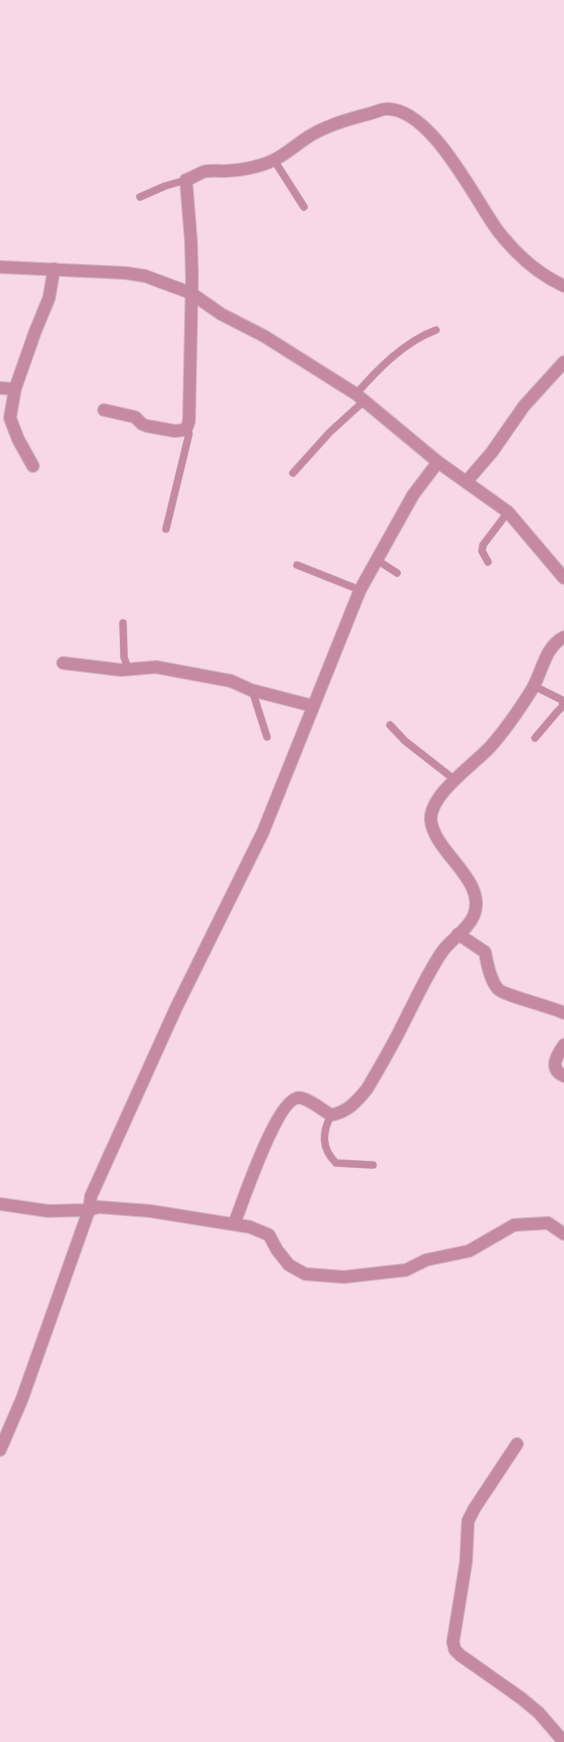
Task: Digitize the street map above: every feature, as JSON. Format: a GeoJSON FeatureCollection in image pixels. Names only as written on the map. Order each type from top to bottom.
{"type":"FeatureCollection","features":[{"type":"Feature","properties":{"kind":"street"},"geometry":{"type":"LineString","coordinates":[[104,410],[135,416],[142,424],[147,426],[175,431],[184,430],[187,427],[189,421],[191,241],[186,180],[204,172],[228,171],[263,164],[274,160],[325,128],[386,109],[401,112],[419,123],[437,139],[498,230],[518,254],[536,269],[564,286]]}},
{"type":"Feature","properties":{"kind":"street"},"geometry":{"type":"LineString","coordinates":[[0,267],[106,271],[145,276],[191,293],[221,314],[264,336],[360,397],[438,462],[508,512],[564,578]]}},
{"type":"Feature","properties":{"kind":"street"},"geometry":{"type":"LineString","coordinates":[[33,466],[18,439],[10,418],[15,389],[49,298],[54,269]]}},
{"type":"Feature","properties":{"kind":"street"},"geometry":{"type":"LineString","coordinates":[[467,481],[492,452],[524,406],[564,362]]}},
{"type":"Feature","properties":{"kind":"street"},"geometry":{"type":"LineString","coordinates":[[0,388],[15,389]]}},
{"type":"Feature","properties":{"kind":"street"},"geometry":{"type":"LineString","coordinates":[[0,1450],[22,1399],[88,1210],[91,1196],[176,1008],[263,832],[360,590],[413,495],[438,462]]}},
{"type":"Feature","properties":{"kind":"street"},"geometry":{"type":"LineString","coordinates":[[234,1224],[265,1143],[285,1107],[294,1099],[301,1098],[331,1115],[342,1113],[356,1102],[367,1089],[443,951],[468,924],[474,913],[476,898],[466,877],[436,837],[431,821],[434,805],[444,792],[491,747],[514,717],[534,686],[546,655],[564,637]]}},
{"type":"Feature","properties":{"kind":"street"},"geometry":{"type":"LineString","coordinates":[[63,663],[121,670],[156,667],[232,681],[251,690],[313,706]]}},
{"type":"Feature","properties":{"kind":"street"},"geometry":{"type":"LineString","coordinates":[[458,934],[485,952],[488,966],[498,989],[504,993],[564,1012]]}},
{"type":"Feature","properties":{"kind":"street"},"geometry":{"type":"LineString","coordinates":[[564,1045],[556,1055],[554,1062],[555,1068],[564,1076]]}},
{"type":"Feature","properties":{"kind":"street"},"geometry":{"type":"LineString","coordinates":[[0,1204],[48,1211],[88,1210],[98,1207],[150,1211],[250,1227],[269,1235],[277,1250],[290,1265],[305,1274],[344,1277],[406,1270],[426,1260],[470,1251],[514,1225],[548,1223],[564,1234]]}},
{"type":"Feature","properties":{"kind":"street"},"geometry":{"type":"LineString","coordinates":[[517,1444],[468,1521],[466,1562],[452,1642],[454,1650],[460,1655],[522,1698],[539,1713],[564,1742]]}},
{"type":"Feature","properties":{"kind":"lane"},"geometry":{"type":"LineString","coordinates":[[274,160],[304,207]]}},
{"type":"Feature","properties":{"kind":"lane"},"geometry":{"type":"LineString","coordinates":[[140,197],[165,186],[186,180]]}},
{"type":"Feature","properties":{"kind":"lane"},"geometry":{"type":"LineString","coordinates":[[293,473],[360,397],[373,375],[412,342],[422,335],[436,330]]}},
{"type":"Feature","properties":{"kind":"lane"},"geometry":{"type":"LineString","coordinates":[[166,529],[189,434],[187,427]]}},
{"type":"Feature","properties":{"kind":"lane"},"geometry":{"type":"LineString","coordinates":[[488,562],[482,551],[483,544],[508,512]]}},
{"type":"Feature","properties":{"kind":"lane"},"geometry":{"type":"LineString","coordinates":[[378,560],[397,573]]}},
{"type":"Feature","properties":{"kind":"lane"},"geometry":{"type":"LineString","coordinates":[[297,565],[360,590]]}},
{"type":"Feature","properties":{"kind":"lane"},"geometry":{"type":"LineString","coordinates":[[123,623],[124,657],[128,668]]}},
{"type":"Feature","properties":{"kind":"lane"},"geometry":{"type":"LineString","coordinates":[[534,686],[562,700],[563,706],[535,738]]}},
{"type":"Feature","properties":{"kind":"lane"},"geometry":{"type":"LineString","coordinates":[[251,690],[267,737]]}},
{"type":"Feature","properties":{"kind":"lane"},"geometry":{"type":"LineString","coordinates":[[390,725],[406,741],[456,781]]}},
{"type":"Feature","properties":{"kind":"lane"},"geometry":{"type":"LineString","coordinates":[[331,1115],[325,1128],[325,1147],[330,1157],[336,1163],[373,1165]]}}]}
